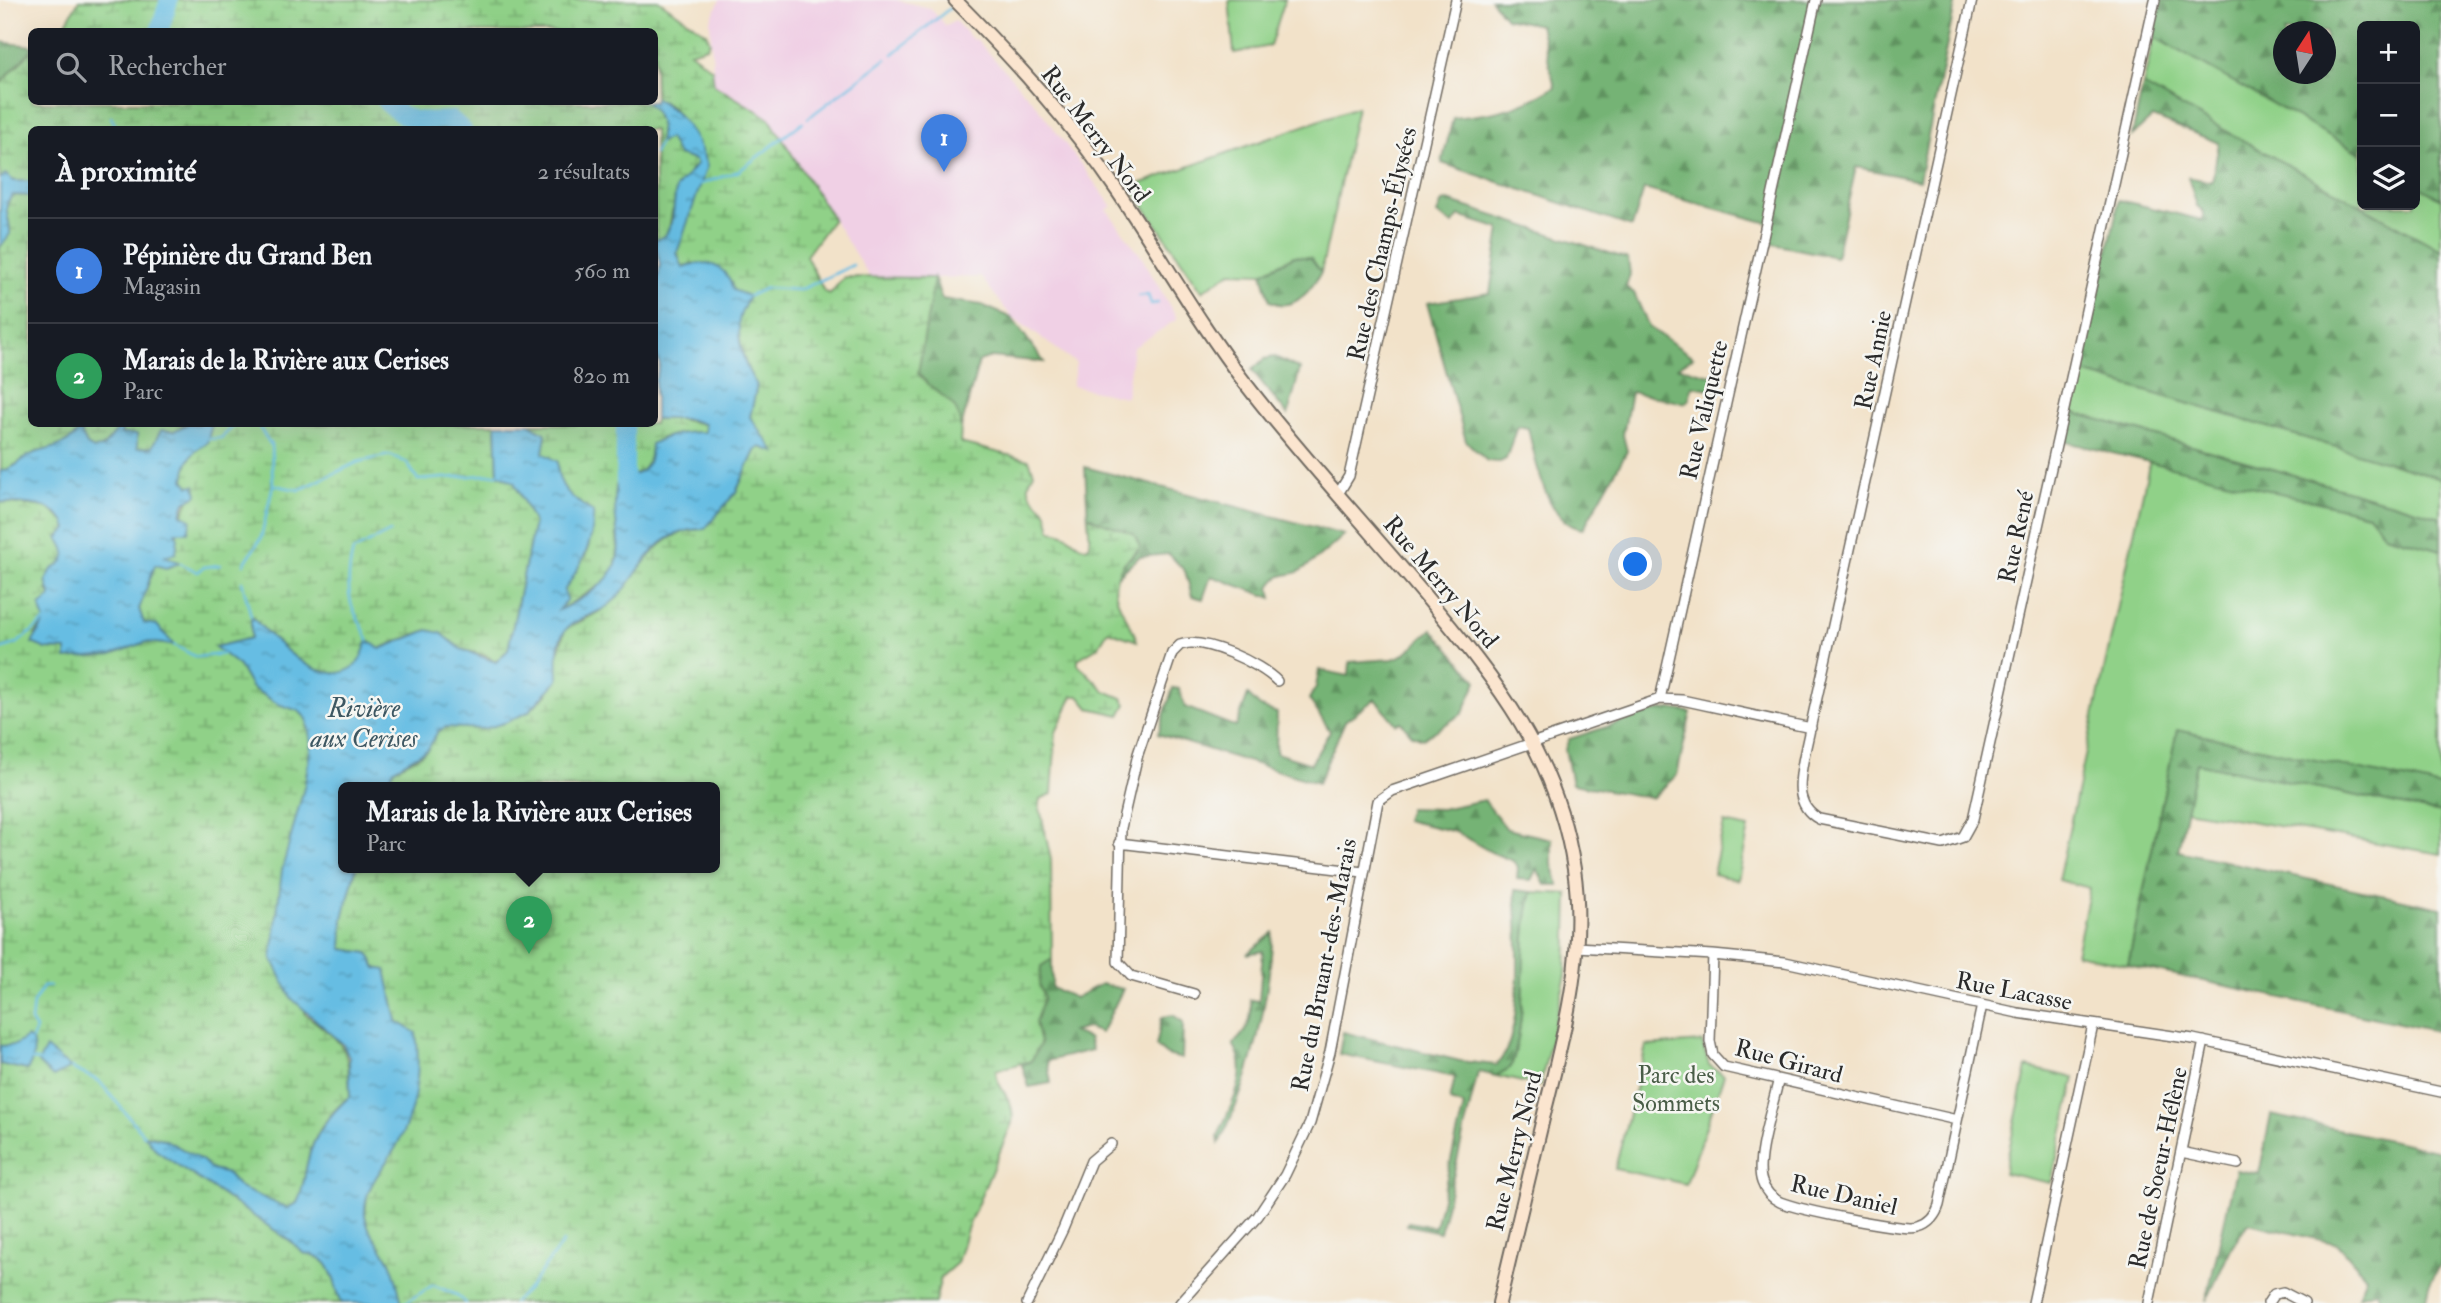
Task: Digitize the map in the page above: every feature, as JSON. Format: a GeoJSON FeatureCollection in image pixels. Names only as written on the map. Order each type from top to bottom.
{"type":"FeatureCollection","features":[{"type":"Feature","properties":{"kind":"main road","name":"Rue Merry Nord"},"geometry":{"type":"LineString","coordinates":[[955,0],[1034,85],[1077,137],[1117,191],[1230,363],[1479,658],[1533,741],[1556,795],[1569,842],[1576,889],[1577,947],[1563,1035],[1499,1303]]}},
{"type":"Feature","properties":{"kind":"street","name":"Rue des Champs-Élysées"},"geometry":{"type":"LineString","coordinates":[[1338,494],[1349,476],[1457,0]]}},
{"type":"Feature","properties":{"kind":"street","name":"Rue Valiquette"},"geometry":{"type":"LineString","coordinates":[[1660,699],[1816,0]]}},
{"type":"Feature","properties":{"kind":"street","name":"Rue Annie"},"geometry":{"type":"LineString","coordinates":[[1811,728],[1972,0]]}},
{"type":"Feature","properties":{"kind":"street","name":"Rue René"},"geometry":{"type":"LineString","coordinates":[[1811,728],[1799,791],[1805,807],[1814,816],[1936,844],[1950,843],[1968,832],[2155,0]]}},
{"type":"Feature","properties":{"kind":"street"},"geometry":{"type":"LineString","coordinates":[[1194,994],[1131,976],[1120,967],[1117,957],[1119,844],[1136,762],[1170,658],[1177,647],[1196,643],[1247,660],[1261,667],[1277,681]]}},
{"type":"Feature","properties":{"kind":"street"},"geometry":{"type":"LineString","coordinates":[[1533,741],[1660,699],[1682,700],[1811,728]]}},
{"type":"Feature","properties":{"kind":"street","name":"Rue du Bruant-des-Marais"},"geometry":{"type":"LineString","coordinates":[[1183,1299],[1235,1244],[1267,1204],[1292,1163],[1310,1123],[1330,1052],[1375,807],[1386,793],[1533,741]]}},
{"type":"Feature","properties":{"kind":"street"},"geometry":{"type":"LineString","coordinates":[[1119,844],[1363,872]]}},
{"type":"Feature","properties":{"kind":"street","name":"Rue Lacasse"},"geometry":{"type":"LineString","coordinates":[[1577,947],[1784,962],[1982,1005],[2204,1041],[2441,1092]]}},
{"type":"Feature","properties":{"kind":"street","name":"Rue Girard"},"geometry":{"type":"LineString","coordinates":[[1713,955],[1710,1041],[1713,1055],[1729,1070],[1957,1120]]}},
{"type":"Feature","properties":{"kind":"street","name":"Rue Daniel"},"geometry":{"type":"LineString","coordinates":[[1778,1082],[1760,1173],[1767,1192],[1791,1205],[1903,1228],[1923,1226],[1937,1211],[1982,1005]]}},
{"type":"Feature","properties":{"kind":"street"},"geometry":{"type":"LineString","coordinates":[[2033,1303],[2094,1025]]}},
{"type":"Feature","properties":{"kind":"street","name":"Rue de Soeur-Hélène"},"geometry":{"type":"LineString","coordinates":[[2148,1303],[2204,1041]]}},
{"type":"Feature","properties":{"kind":"street"},"geometry":{"type":"LineString","coordinates":[[1027,1303],[1063,1229],[1091,1161],[1111,1144]]}},
{"type":"Feature","properties":{"kind":"street"},"geometry":{"type":"LineString","coordinates":[[2181,1152],[2238,1164]]}},
{"type":"Feature","properties":{"kind":"street"},"geometry":{"type":"LineString","coordinates":[[2268,1303],[2274,1294],[2283,1292],[2304,1303]]}},
{"type":"Feature","properties":{"kind":"street"},"geometry":{"type":"LineString","coordinates":[[1183,1299],[1195,1303]]}},
{"type":"Feature","properties":{"kind":"shaded area"},"geometry":{"type":"Polygon","coordinates":[[[720,0],[896,0],[930,8],[946,26],[955,21],[973,40],[976,39],[1036,105],[1112,206],[1107,210],[1141,256],[1177,319],[1133,348],[1126,397],[1072,386],[1076,363],[1011,316],[981,277],[871,279],[769,118],[714,85],[710,21],[720,0]]]}},
{"type":"Feature","properties":{"kind":"green space"},"geometry":{"type":"Polygon","coordinates":[[[79,0],[658,0],[706,33],[710,41],[707,47],[690,52],[712,69],[714,85],[769,118],[833,219],[806,256],[824,291],[830,294],[844,277],[934,278],[918,373],[954,407],[960,427],[960,443],[1029,460],[1034,473],[1029,485],[1030,493],[1047,512],[1052,531],[1068,536],[1086,548],[1090,545],[1088,517],[1134,534],[1140,547],[1123,565],[1115,588],[1116,597],[1137,641],[1108,631],[1098,647],[1078,659],[1078,664],[1105,691],[1122,698],[1126,704],[1120,715],[1089,708],[1079,696],[1073,696],[1056,732],[1052,794],[1040,799],[1039,804],[1051,860],[1052,959],[1041,966],[1039,985],[1044,997],[1035,1022],[1040,1044],[1031,1061],[996,1070],[999,1083],[1009,1100],[1012,1123],[967,1229],[957,1263],[941,1277],[935,1303],[402,1303],[390,1261],[371,1235],[365,1216],[367,1195],[377,1173],[397,1145],[415,1033],[397,1021],[386,970],[376,968],[368,953],[342,949],[343,918],[355,873],[720,873],[720,782],[389,782],[394,769],[428,749],[438,731],[446,727],[484,729],[528,712],[547,694],[565,629],[608,605],[660,545],[688,531],[705,529],[736,492],[755,451],[760,447],[773,451],[750,417],[757,385],[745,362],[731,282],[693,263],[683,268],[677,253],[704,157],[672,107],[658,100],[658,28],[63,28],[79,0]]]}},
{"type":"Feature","properties":{"kind":"green space"},"geometry":{"type":"Polygon","coordinates":[[[1229,0],[1285,0],[1270,46],[1234,53],[1229,0]]]}},
{"type":"Feature","properties":{"kind":"green space"},"geometry":{"type":"Polygon","coordinates":[[[1491,0],[1956,0],[1919,180],[1856,167],[1836,257],[1768,243],[1772,224],[1644,189],[1632,227],[1442,163],[1453,118],[1506,109],[1529,101],[1555,87],[1540,25],[1506,18],[1491,0]]]}},
{"type":"Feature","properties":{"kind":"green space"},"geometry":{"type":"Polygon","coordinates":[[[2162,0],[2441,0],[2441,199],[2420,187],[2420,21],[2357,21],[2357,151],[2154,37],[2162,0]]]}},
{"type":"Feature","properties":{"kind":"green space"},"geometry":{"type":"Polygon","coordinates":[[[2154,37],[2357,151],[2357,203],[2143,85],[2154,37]]]}},
{"type":"Feature","properties":{"kind":"green space"},"geometry":{"type":"Polygon","coordinates":[[[0,42],[28,46],[28,54],[0,83],[0,42]]]}},
{"type":"Feature","properties":{"kind":"green space"},"geometry":{"type":"Polygon","coordinates":[[[28,54],[28,105],[648,105],[659,119],[659,142],[669,137],[678,155],[695,160],[697,164],[689,172],[672,212],[669,229],[665,236],[658,239],[658,126],[28,126],[28,181],[14,181],[5,175],[0,179],[0,84],[28,54]]]}},
{"type":"Feature","properties":{"kind":"green space"},"geometry":{"type":"Polygon","coordinates":[[[2143,85],[2357,203],[2357,210],[2369,210],[2441,250],[2441,478],[2081,372],[2119,200],[2202,220],[2204,212],[2197,206],[2188,177],[2212,182],[2219,143],[2153,117],[2132,136],[2143,85]]]}},
{"type":"Feature","properties":{"kind":"green space"},"geometry":{"type":"Polygon","coordinates":[[[1357,107],[1321,272],[1311,258],[1294,256],[1262,273],[1231,272],[1202,291],[1131,187],[1357,107]]]}},
{"type":"Feature","properties":{"kind":"green space"},"geometry":{"type":"Polygon","coordinates":[[[2420,187],[2441,199],[2441,250],[2369,210],[2420,210],[2420,187]]]}},
{"type":"Feature","properties":{"kind":"green space"},"geometry":{"type":"Polygon","coordinates":[[[13,195],[28,196],[28,427],[120,427],[103,447],[94,449],[87,445],[80,431],[64,443],[31,455],[1,471],[0,247],[10,233],[7,208],[13,195]]]}},
{"type":"Feature","properties":{"kind":"green space"},"geometry":{"type":"Polygon","coordinates":[[[1448,201],[1628,259],[1630,274],[1626,287],[1634,293],[1649,327],[1693,357],[1678,367],[1719,377],[1716,390],[1692,386],[1689,400],[1685,403],[1631,392],[1623,435],[1627,451],[1583,529],[1570,524],[1559,515],[1551,502],[1538,471],[1528,428],[1517,426],[1506,459],[1500,462],[1487,461],[1466,441],[1427,303],[1490,293],[1500,229],[1459,216],[1453,224],[1437,214],[1442,202],[1448,201]]]}},
{"type":"Feature","properties":{"kind":"green space"},"geometry":{"type":"Polygon","coordinates":[[[1294,256],[1311,258],[1321,272],[1307,293],[1294,302],[1278,304],[1270,301],[1262,273],[1294,256]]]}},
{"type":"Feature","properties":{"kind":"green space"},"geometry":{"type":"Polygon","coordinates":[[[934,278],[942,299],[982,305],[1012,318],[1044,362],[991,357],[979,361],[961,428],[949,402],[918,373],[934,278]]]}},
{"type":"Feature","properties":{"kind":"green space"},"geometry":{"type":"Polygon","coordinates":[[[1275,357],[1300,369],[1288,415],[1252,370],[1264,359],[1275,357]]]}},
{"type":"Feature","properties":{"kind":"green space"},"geometry":{"type":"Polygon","coordinates":[[[2081,372],[2441,478],[2441,517],[2072,412],[2081,372]]]}},
{"type":"Feature","properties":{"kind":"green space"},"geometry":{"type":"Polygon","coordinates":[[[2072,412],[2441,517],[2441,550],[2385,535],[2368,514],[2066,442],[2072,412]]]}},
{"type":"Feature","properties":{"kind":"green space"},"geometry":{"type":"Polygon","coordinates":[[[667,417],[704,424],[705,433],[677,434],[651,444],[647,464],[636,474],[630,475],[625,463],[616,523],[618,555],[613,572],[608,580],[558,611],[564,591],[588,550],[593,512],[567,492],[560,479],[558,462],[543,454],[532,427],[658,427],[658,418],[667,417]]]}},
{"type":"Feature","properties":{"kind":"green space"},"geometry":{"type":"Polygon","coordinates":[[[122,427],[183,427],[152,447],[136,448],[121,434],[122,427]]]}},
{"type":"Feature","properties":{"kind":"green space"},"geometry":{"type":"Polygon","coordinates":[[[211,427],[496,427],[498,474],[514,482],[534,523],[508,650],[495,662],[487,656],[461,649],[428,630],[377,650],[351,669],[338,673],[324,672],[296,658],[252,617],[251,638],[216,647],[239,666],[251,687],[278,704],[299,711],[307,719],[311,743],[305,784],[305,1014],[342,1047],[348,1065],[350,1096],[335,1110],[318,1133],[297,1203],[287,1208],[240,1188],[228,1174],[212,1170],[203,1161],[164,1139],[145,1135],[157,1151],[292,1242],[303,1253],[313,1255],[327,1264],[342,1303],[0,1303],[0,1064],[27,1070],[15,1045],[0,1046],[0,502],[47,507],[66,523],[67,557],[47,590],[51,597],[44,613],[45,621],[35,634],[46,649],[66,650],[66,659],[111,655],[146,642],[173,645],[144,623],[139,609],[155,565],[179,563],[165,556],[190,497],[189,486],[184,480],[186,467],[193,454],[207,443],[211,427]]]}},
{"type":"Feature","properties":{"kind":"green space"},"geometry":{"type":"Polygon","coordinates":[[[2150,460],[2368,514],[2385,535],[2441,550],[2441,787],[2177,731],[2128,965],[2076,954],[2090,888],[2058,880],[2150,460]]]}},
{"type":"Feature","properties":{"kind":"green space"},"geometry":{"type":"Polygon","coordinates":[[[1085,467],[1344,535],[1303,569],[1274,581],[1270,587],[1272,598],[1211,576],[1203,599],[1192,596],[1185,571],[1169,554],[1139,557],[1116,578],[1121,566],[1138,551],[1107,525],[1091,517],[1088,520],[1085,467]]]}},
{"type":"Feature","properties":{"kind":"green space"},"geometry":{"type":"Polygon","coordinates":[[[1432,629],[1477,681],[1463,713],[1423,739],[1412,735],[1401,722],[1396,724],[1375,699],[1345,721],[1318,783],[1158,734],[1173,688],[1179,689],[1185,707],[1236,727],[1248,695],[1260,707],[1277,713],[1276,753],[1311,764],[1330,731],[1309,699],[1316,687],[1319,670],[1349,676],[1350,662],[1393,659],[1405,654],[1432,629]]]}},
{"type":"Feature","properties":{"kind":"green space"},"geometry":{"type":"Polygon","coordinates":[[[1671,709],[1691,712],[1677,775],[1652,798],[1572,784],[1565,749],[1569,739],[1655,711],[1671,709]]]}},
{"type":"Feature","properties":{"kind":"green space"},"geometry":{"type":"Polygon","coordinates":[[[2177,730],[2441,787],[2441,813],[2196,763],[2178,851],[2441,908],[2441,1032],[2128,965],[2177,730]]]}},
{"type":"Feature","properties":{"kind":"green space"},"geometry":{"type":"Polygon","coordinates":[[[2196,763],[2441,813],[2441,854],[2185,810],[2196,763]]]}},
{"type":"Feature","properties":{"kind":"green space"},"geometry":{"type":"Polygon","coordinates":[[[1484,800],[1507,829],[1552,839],[1552,864],[1559,885],[1545,885],[1537,868],[1531,880],[1517,879],[1518,867],[1513,861],[1456,832],[1405,820],[1409,808],[1441,809],[1484,800]]]}},
{"type":"Feature","properties":{"kind":"green space"},"geometry":{"type":"Polygon","coordinates":[[[1724,823],[1749,828],[1738,880],[1713,874],[1724,823]]]}},
{"type":"Feature","properties":{"kind":"green space"},"geometry":{"type":"Polygon","coordinates":[[[1515,890],[1532,892],[1525,935],[1520,1024],[1511,1067],[1496,1076],[1478,1072],[1440,1232],[1407,1225],[1408,1222],[1435,1227],[1464,1106],[1450,1101],[1455,1077],[1339,1054],[1343,1032],[1460,1061],[1496,1065],[1506,1052],[1516,1008],[1518,930],[1515,890]]]}},
{"type":"Feature","properties":{"kind":"green space"},"geometry":{"type":"Polygon","coordinates":[[[1532,892],[1568,894],[1566,975],[1540,1086],[1496,1076],[1511,1067],[1517,1045],[1525,935],[1532,892]]]}},
{"type":"Feature","properties":{"kind":"green space"},"geometry":{"type":"Polygon","coordinates":[[[1273,933],[1267,987],[1256,1041],[1241,1093],[1219,1143],[1218,1136],[1240,1078],[1239,1055],[1233,1044],[1248,1024],[1250,1000],[1259,1001],[1263,951],[1247,954],[1273,933]]]}},
{"type":"Feature","properties":{"kind":"green space"},"geometry":{"type":"Polygon","coordinates":[[[1052,959],[1052,988],[1075,998],[1101,984],[1123,989],[1101,1033],[1087,1028],[1072,1032],[1088,1038],[1092,1050],[1047,1061],[1051,1083],[1029,1087],[1022,1065],[1031,1061],[1040,1044],[1035,1022],[1044,997],[1038,985],[1041,966],[1052,959]]]}},
{"type":"Feature","properties":{"kind":"green space"},"geometry":{"type":"Polygon","coordinates":[[[1173,1015],[1183,1022],[1182,1059],[1167,1055],[1156,1046],[1162,1017],[1173,1015]]]}},
{"type":"Feature","properties":{"kind":"green space","name":"Parc des Sommets"},"geometry":{"type":"Polygon","coordinates":[[[1702,1042],[1709,1065],[1724,1075],[1686,1184],[1615,1169],[1646,1046],[1702,1042]]]}},
{"type":"Feature","properties":{"kind":"green space"},"geometry":{"type":"Polygon","coordinates":[[[2027,1067],[2075,1078],[2051,1183],[2004,1173],[2027,1067]]]}},
{"type":"Feature","properties":{"kind":"green space"},"geometry":{"type":"Polygon","coordinates":[[[2271,1115],[2441,1151],[2441,1263],[2429,1285],[2425,1303],[2382,1303],[2377,1291],[2358,1296],[2366,1277],[2338,1244],[2249,1223],[2232,1246],[2206,1302],[2236,1170],[2259,1174],[2271,1115]]]}},
{"type":"Feature","properties":{"kind":"water","name":"Rivière aux Cerises"},"geometry":{"type":"Polygon","coordinates":[[[658,100],[681,118],[699,145],[707,166],[677,253],[683,268],[700,263],[714,266],[726,274],[733,290],[749,296],[740,316],[739,330],[745,363],[757,385],[750,417],[775,452],[760,447],[755,451],[736,492],[705,529],[685,531],[669,538],[657,547],[629,584],[606,607],[567,628],[558,649],[558,680],[528,712],[484,729],[446,727],[438,731],[428,749],[394,769],[389,782],[338,782],[338,873],[355,873],[343,918],[342,949],[368,953],[376,968],[386,970],[397,1021],[416,1033],[418,1061],[416,1089],[404,1130],[371,1185],[365,1204],[366,1222],[392,1267],[402,1303],[342,1303],[327,1264],[313,1255],[303,1253],[292,1242],[157,1151],[144,1135],[164,1139],[203,1161],[212,1170],[228,1174],[240,1188],[287,1208],[297,1203],[311,1151],[319,1133],[350,1096],[349,1057],[343,1044],[291,998],[272,958],[282,870],[305,784],[311,743],[307,719],[299,711],[278,704],[251,687],[239,666],[215,647],[251,638],[251,616],[296,658],[325,672],[339,673],[352,668],[360,659],[368,640],[380,649],[428,630],[441,633],[461,649],[496,662],[508,650],[534,523],[514,482],[498,474],[496,427],[534,427],[546,434],[543,453],[558,462],[560,479],[567,492],[593,512],[589,544],[564,591],[567,599],[559,610],[590,593],[609,577],[617,561],[616,487],[624,462],[630,475],[636,474],[647,465],[651,444],[677,434],[705,432],[704,424],[688,419],[658,419],[658,239],[665,236],[672,222],[676,188],[697,164],[695,160],[678,155],[669,138],[659,143],[659,120],[649,106],[658,105],[658,100]]]}},
{"type":"Feature","properties":{"kind":"water"},"geometry":{"type":"Polygon","coordinates":[[[5,174],[14,181],[28,181],[28,196],[13,195],[9,199],[7,208],[10,234],[0,247],[0,179],[5,174]]]}},
{"type":"Feature","properties":{"kind":"water"},"geometry":{"type":"Polygon","coordinates":[[[120,427],[121,434],[137,434],[137,448],[152,447],[161,430],[211,427],[207,443],[193,454],[186,467],[184,480],[189,486],[195,485],[197,495],[185,502],[181,514],[191,519],[188,532],[175,532],[178,538],[176,553],[166,556],[180,563],[166,568],[155,565],[139,609],[144,623],[157,625],[174,645],[146,642],[111,655],[66,659],[66,650],[46,649],[32,643],[45,621],[40,606],[51,597],[46,581],[52,569],[62,563],[65,556],[58,538],[67,529],[57,513],[49,509],[29,504],[0,502],[0,471],[11,468],[31,455],[64,443],[80,431],[87,445],[94,449],[103,447],[120,427]]]}},
{"type":"Feature","properties":{"kind":"water"},"geometry":{"type":"Polygon","coordinates":[[[27,1037],[32,1040],[34,1052],[27,1070],[0,1064],[0,1046],[15,1045],[27,1037]]]}},
{"type":"Feature","properties":{"kind":"water"},"geometry":{"type":"Polygon","coordinates":[[[46,1048],[71,1068],[53,1077],[38,1063],[46,1048]]]}},
{"type":"Feature","properties":{"kind":"waterway","name":"Rivière aux Cerises"},"geometry":{"type":"LineString","coordinates":[[160,28],[169,0]]}},
{"type":"Feature","properties":{"kind":"waterway"},"geometry":{"type":"LineString","coordinates":[[893,54],[950,8]]}},
{"type":"Feature","properties":{"kind":"waterway"},"geometry":{"type":"LineString","coordinates":[[808,118],[886,59]]}},
{"type":"Feature","properties":{"kind":"waterway","name":"Rivière aux Cerises"},"geometry":{"type":"LineString","coordinates":[[389,105],[409,118],[424,121],[452,120],[459,126]]}},
{"type":"Feature","properties":{"kind":"waterway"},"geometry":{"type":"LineString","coordinates":[[111,117],[116,126]]}},
{"type":"Feature","properties":{"kind":"waterway"},"geometry":{"type":"LineString","coordinates":[[701,184],[739,171],[803,122]]}},
{"type":"Feature","properties":{"kind":"waterway"},"geometry":{"type":"LineString","coordinates":[[749,296],[766,288],[800,290],[853,265]]}},
{"type":"Feature","properties":{"kind":"waterway"},"geometry":{"type":"LineString","coordinates":[[1138,296],[1148,295],[1151,304],[1158,303]]}},
{"type":"Feature","properties":{"kind":"waterway"},"geometry":{"type":"LineString","coordinates":[[208,439],[221,438],[233,427]]}},
{"type":"Feature","properties":{"kind":"waterway"},"geometry":{"type":"LineString","coordinates":[[259,427],[271,445],[273,485]]}},
{"type":"Feature","properties":{"kind":"waterway","name":"Rivière aux Cerises"},"geometry":{"type":"LineString","coordinates":[[625,427],[625,483]]}},
{"type":"Feature","properties":{"kind":"waterway"},"geometry":{"type":"LineString","coordinates":[[244,564],[261,538],[273,485],[299,490],[358,462],[390,455],[407,463],[418,480],[498,474]]}},
{"type":"Feature","properties":{"kind":"waterway"},"geometry":{"type":"LineString","coordinates":[[368,640],[352,608],[350,597],[349,577],[353,551],[390,532]]}},
{"type":"Feature","properties":{"kind":"waterway"},"geometry":{"type":"LineString","coordinates":[[180,563],[198,572],[204,567],[220,565]]}},
{"type":"Feature","properties":{"kind":"waterway"},"geometry":{"type":"LineString","coordinates":[[242,581],[251,616]]}},
{"type":"Feature","properties":{"kind":"waterway"},"geometry":{"type":"LineString","coordinates":[[0,649],[16,644],[45,621]]}},
{"type":"Feature","properties":{"kind":"waterway"},"geometry":{"type":"LineString","coordinates":[[174,645],[196,657],[223,654]]}},
{"type":"Feature","properties":{"kind":"waterway"},"geometry":{"type":"LineString","coordinates":[[32,1040],[36,1029],[31,1021],[33,1003],[43,987],[50,986]]}},
{"type":"Feature","properties":{"kind":"waterway"},"geometry":{"type":"LineString","coordinates":[[30,1060],[39,1061]]}},
{"type":"Feature","properties":{"kind":"waterway"},"geometry":{"type":"LineString","coordinates":[[71,1068],[99,1081],[144,1135]]}},
{"type":"Feature","properties":{"kind":"waterway"},"geometry":{"type":"LineString","coordinates":[[513,1303],[529,1288],[563,1242]]}},
{"type":"Feature","properties":{"kind":"waterway"},"geometry":{"type":"LineString","coordinates":[[405,1303],[433,1285],[457,1295],[466,1303]]}},
{"type":"Feature","properties":{"kind":"place","name":"Pépinière du Grand Ben"},"geometry":{"type":"Point","coordinates":[944,172]}},
{"type":"Feature","properties":{"kind":"place","name":"Marais de la Rivière aux Cerises"},"geometry":{"type":"Point","coordinates":[529,954]}}]}
